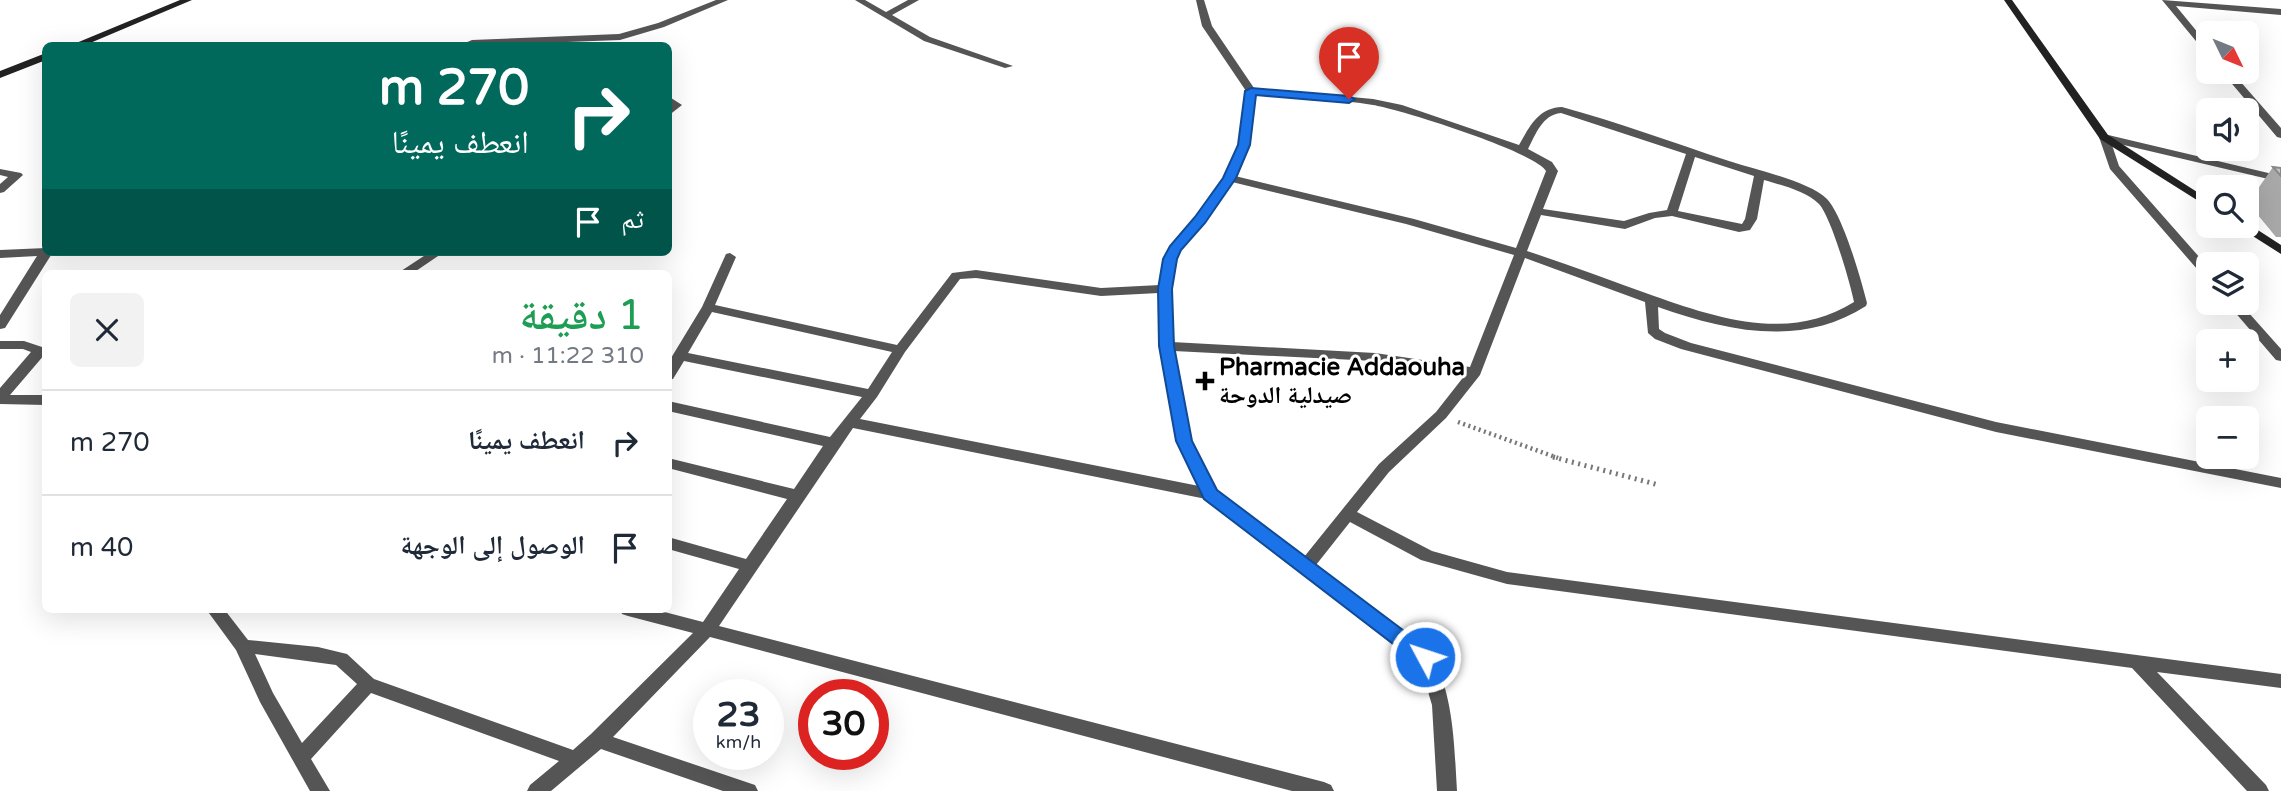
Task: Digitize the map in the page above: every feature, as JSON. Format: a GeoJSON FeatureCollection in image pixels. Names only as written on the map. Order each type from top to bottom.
{"type":"FeatureCollection","features":[{"type":"Feature","properties":{"kind":"street"},"geometry":{"type":"LineString","coordinates":[[83,42],[188,0]]}},
{"type":"Feature","properties":{"kind":"street"},"geometry":{"type":"LineString","coordinates":[[526,42],[620,37],[661,25],[724,0]]}},
{"type":"Feature","properties":{"kind":"street"},"geometry":{"type":"LineString","coordinates":[[859,0],[927,39],[1009,66]]}},
{"type":"Feature","properties":{"kind":"street"},"geometry":{"type":"LineString","coordinates":[[886,15],[915,0]]}},
{"type":"Feature","properties":{"kind":"street"},"geometry":{"type":"LineString","coordinates":[[1200,0],[1207,26],[1251,91],[1244,145],[1229,178],[1200,220],[1174,249],[1167,270],[1165,289],[1166,346],[1184,441],[1210,494]]}},
{"type":"Feature","properties":{"kind":"street"},"geometry":{"type":"LineString","coordinates":[[2008,0],[2104,137],[2114,167],[2196,260]]}},
{"type":"Feature","properties":{"kind":"street"},"geometry":{"type":"LineString","coordinates":[[2167,1],[2281,12]]}},
{"type":"Feature","properties":{"kind":"street"},"geometry":{"type":"LineString","coordinates":[[2167,1],[2196,36]]}},
{"type":"Feature","properties":{"kind":"street"},"geometry":{"type":"LineString","coordinates":[[0,75],[42,59]]}},
{"type":"Feature","properties":{"kind":"street"},"geometry":{"type":"LineString","coordinates":[[2237,84],[2281,135]]}},
{"type":"Feature","properties":{"kind":"street"},"geometry":{"type":"LineString","coordinates":[[1251,91],[1382,104],[1426,115],[1522,150],[1548,164],[1552,171],[1475,372],[1441,415],[1384,468],[1305,567]]}},
{"type":"Feature","properties":{"kind":"street"},"geometry":{"type":"LineString","coordinates":[[1229,178],[1520,252],[1688,311],[1761,328],[1798,328],[1826,321],[1861,303],[1858,286],[1840,245],[1831,212],[1824,202],[1760,173],[1554,109],[1542,115],[1522,150]]}},
{"type":"Feature","properties":{"kind":"street"},"geometry":{"type":"LineString","coordinates":[[2104,137],[2281,179]]}},
{"type":"Feature","properties":{"kind":"street"},"geometry":{"type":"LineString","coordinates":[[2104,137],[2196,196]]}},
{"type":"Feature","properties":{"kind":"street"},"geometry":{"type":"LineString","coordinates":[[1672,213],[1692,151]]}},
{"type":"Feature","properties":{"kind":"street"},"geometry":{"type":"LineString","coordinates":[[0,172],[17,175],[0,190]]}},
{"type":"Feature","properties":{"kind":"street"},"geometry":{"type":"LineString","coordinates":[[1537,211],[1625,225],[1653,215],[1672,213],[1739,228],[1746,227],[1751,219],[1760,173]]}},
{"type":"Feature","properties":{"kind":"street"},"geometry":{"type":"LineString","coordinates":[[2259,236],[2281,250]]}},
{"type":"Feature","properties":{"kind":"street"},"geometry":{"type":"LineString","coordinates":[[0,254],[42,253]]}},
{"type":"Feature","properties":{"kind":"street"},"geometry":{"type":"LineString","coordinates":[[0,325],[44,256]]}},
{"type":"Feature","properties":{"kind":"street"},"geometry":{"type":"LineString","coordinates":[[409,270],[432,256]]}},
{"type":"Feature","properties":{"kind":"street"},"geometry":{"type":"LineString","coordinates":[[672,370],[708,307],[730,257]]}},
{"type":"Feature","properties":{"kind":"street"},"geometry":{"type":"LineString","coordinates":[[537,791],[597,740],[706,631],[833,443],[872,394],[900,350],[956,276],[961,274],[1101,292],[1165,289]]}},
{"type":"Feature","properties":{"kind":"street"},"geometry":{"type":"LineString","coordinates":[[1651,299],[1653,330],[1660,337],[1686,346],[1996,427],[2281,483]]}},
{"type":"Feature","properties":{"kind":"street"},"geometry":{"type":"LineString","coordinates":[[708,307],[900,350]]}},
{"type":"Feature","properties":{"kind":"street"},"geometry":{"type":"LineString","coordinates":[[2244,315],[2281,357]]}},
{"type":"Feature","properties":{"kind":"street"},"geometry":{"type":"LineString","coordinates":[[0,345],[24,345],[40,351],[0,398]]}},
{"type":"Feature","properties":{"kind":"street"},"geometry":{"type":"LineString","coordinates":[[1166,346],[1375,357],[1475,372]]}},
{"type":"Feature","properties":{"kind":"street"},"geometry":{"type":"LineString","coordinates":[[682,356],[872,394]]}},
{"type":"Feature","properties":{"kind":"street"},"geometry":{"type":"LineString","coordinates":[[0,398],[42,400]]}},
{"type":"Feature","properties":{"kind":"street"},"geometry":{"type":"LineString","coordinates":[[672,407],[833,443]]}},
{"type":"Feature","properties":{"kind":"street"},"geometry":{"type":"LineString","coordinates":[[849,422],[1210,494],[1425,657],[1436,675],[1442,704],[1447,791]]}},
{"type":"Feature","properties":{"kind":"street"},"geometry":{"type":"LineString","coordinates":[[672,464],[798,496]]}},
{"type":"Feature","properties":{"kind":"street"},"geometry":{"type":"LineString","coordinates":[[1346,513],[1427,556],[1507,578],[2281,681]]}},
{"type":"Feature","properties":{"kind":"street"},"geometry":{"type":"LineString","coordinates":[[672,544],[751,566]]}},
{"type":"Feature","properties":{"kind":"street"},"geometry":{"type":"LineString","coordinates":[[217,613],[243,646],[266,697],[320,791]]}},
{"type":"Feature","properties":{"kind":"street"},"geometry":{"type":"LineString","coordinates":[[642,613],[1324,791]]}},
{"type":"Feature","properties":{"kind":"street"},"geometry":{"type":"LineString","coordinates":[[243,646],[318,653],[341,659],[368,684],[573,758]]}},
{"type":"Feature","properties":{"kind":"street"},"geometry":{"type":"LineString","coordinates":[[2137,662],[2259,791]]}},
{"type":"Feature","properties":{"kind":"street"},"geometry":{"type":"LineString","coordinates":[[302,756],[368,684]]}},
{"type":"Feature","properties":{"kind":"street"},"geometry":{"type":"LineString","coordinates":[[597,740],[748,791]]}},
{"type":"Feature","properties":{"kind":"path"},"geometry":{"type":"LineString","coordinates":[[1441,415],[1573,464],[1659,485]]}},
{"type":"Feature","properties":{"kind":"building"},"geometry":{"type":"Polygon","coordinates":[[[2273,167],[2281,168],[2281,176],[2273,167]]]}},
{"type":"Feature","properties":{"kind":"place","name":"Pharmacie Addaouha صيدلية الدوحة"},"geometry":{"type":"Point","coordinates":[1205,381]}},
{"type":"Feature","properties":{"kind":"route"},"geometry":{"type":"LineString","coordinates":[[1349,99],[1251,91],[1244,145],[1229,178],[1200,220],[1174,249],[1170,259],[1165,289],[1166,346],[1184,441],[1210,494],[1425,657]]}}]}
